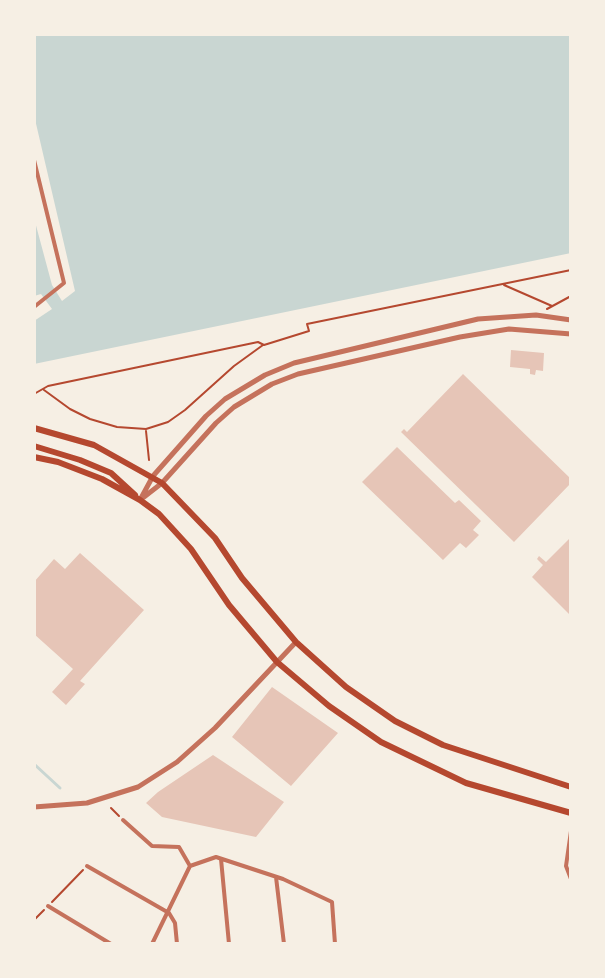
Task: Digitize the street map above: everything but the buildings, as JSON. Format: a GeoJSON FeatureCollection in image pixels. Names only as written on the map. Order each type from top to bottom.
{"type":"FeatureCollection","features":[{"type":"Feature","properties":{"kind":"main road"},"geometry":{"type":"LineString","coordinates":[[34,428],[94,445],[162,483],[215,538],[242,578],[296,642],[346,687],[395,721],[443,745],[571,787]]}},
{"type":"Feature","properties":{"kind":"main road"},"geometry":{"type":"LineString","coordinates":[[34,446],[111,473],[159,514],[191,549],[229,605],[277,662],[329,706],[386,745],[466,783],[571,813]]}},
{"type":"Feature","properties":{"kind":"main road"},"geometry":{"type":"LineString","coordinates":[[34,457],[81,470],[140,500]]}},
{"type":"Feature","properties":{"kind":"street"},"geometry":{"type":"LineString","coordinates":[[34,160],[64,283],[34,307]]}},
{"type":"Feature","properties":{"kind":"street"},"geometry":{"type":"LineString","coordinates":[[140,500],[153,476],[206,416],[225,399],[265,375],[294,363],[471,320],[536,315],[571,320]]}},
{"type":"Feature","properties":{"kind":"street"},"geometry":{"type":"LineString","coordinates":[[140,500],[162,483],[234,407],[272,384],[298,374],[460,337],[509,329],[571,334]]}},
{"type":"Feature","properties":{"kind":"street"},"geometry":{"type":"LineString","coordinates":[[34,807],[87,803],[138,787],[177,762],[215,728],[296,642]]}},
{"type":"Feature","properties":{"kind":"street"},"geometry":{"type":"LineString","coordinates":[[123,820],[152,846],[179,847],[190,866]]}},
{"type":"Feature","properties":{"kind":"street"},"geometry":{"type":"LineString","coordinates":[[571,831],[566,866],[571,879]]}},
{"type":"Feature","properties":{"kind":"street"},"geometry":{"type":"LineString","coordinates":[[152,944],[190,866],[216,857],[276,877],[332,902],[335,944]]}},
{"type":"Feature","properties":{"kind":"street"},"geometry":{"type":"LineString","coordinates":[[221,859],[229,944]]}},
{"type":"Feature","properties":{"kind":"street"},"geometry":{"type":"LineString","coordinates":[[87,866],[169,913],[175,923],[177,944]]}},
{"type":"Feature","properties":{"kind":"street"},"geometry":{"type":"LineString","coordinates":[[276,877],[284,944]]}},
{"type":"Feature","properties":{"kind":"street"},"geometry":{"type":"LineString","coordinates":[[48,906],[111,944]]}},
{"type":"Feature","properties":{"kind":"path"},"geometry":{"type":"LineString","coordinates":[[43,389],[90,419],[117,427],[146,429],[168,422],[185,410],[234,366],[264,345],[309,331],[307,324],[571,270]]}},
{"type":"Feature","properties":{"kind":"path"},"geometry":{"type":"LineString","coordinates":[[503,284],[552,306]]}},
{"type":"Feature","properties":{"kind":"path"},"geometry":{"type":"LineString","coordinates":[[536,315],[571,296]]}},
{"type":"Feature","properties":{"kind":"path"},"geometry":{"type":"LineString","coordinates":[[34,394],[43,389],[258,342],[264,345]]}},
{"type":"Feature","properties":{"kind":"path"},"geometry":{"type":"LineString","coordinates":[[146,429],[149,460]]}},
{"type":"Feature","properties":{"kind":"path"},"geometry":{"type":"LineString","coordinates":[[111,808],[123,820]]}},
{"type":"Feature","properties":{"kind":"path"},"geometry":{"type":"LineString","coordinates":[[34,920],[87,866]]}},
{"type":"Feature","properties":{"kind":"shaded area"},"geometry":{"type":"Polygon","coordinates":[[[34,34],[571,34],[571,253],[34,364],[34,321],[52,309],[41,294],[34,296],[34,218],[52,285],[62,301],[75,291],[34,115],[34,34]]]}},
{"type":"Feature","properties":{"kind":"waterway"},"geometry":{"type":"LineString","coordinates":[[34,764],[60,788]]}}]}
